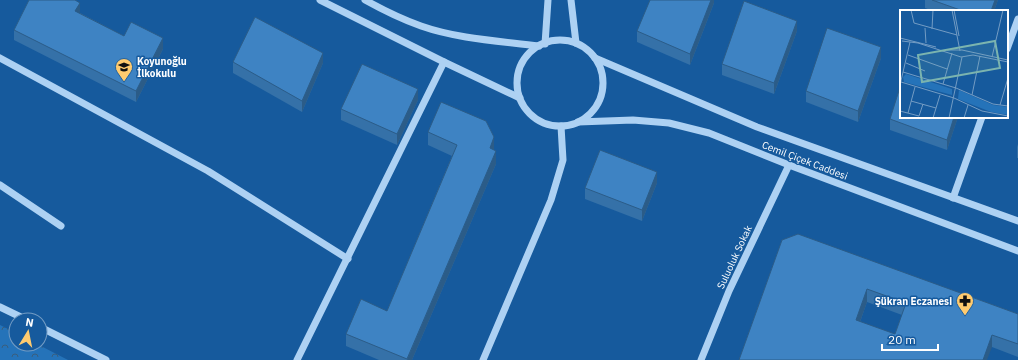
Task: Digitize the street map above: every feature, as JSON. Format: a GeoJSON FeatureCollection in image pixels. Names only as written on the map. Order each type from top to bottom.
{"type":"FeatureCollection","features":[{"type":"Feature","properties":{"kind":"street"},"geometry":{"type":"LineString","coordinates":[[320,0],[520,98]]}},
{"type":"Feature","properties":{"kind":"street"},"geometry":{"type":"LineString","coordinates":[[365,0],[392,14],[422,26],[448,33],[542,45]]}},
{"type":"Feature","properties":{"kind":"street"},"geometry":{"type":"LineString","coordinates":[[542,45],[548,0]]}},
{"type":"Feature","properties":{"kind":"street"},"geometry":{"type":"LineString","coordinates":[[571,0],[576,43]]}},
{"type":"Feature","properties":{"kind":"street"},"geometry":{"type":"LineString","coordinates":[[1008,46],[1018,19]]}},
{"type":"Feature","properties":{"kind":"street"},"geometry":{"type":"LineString","coordinates":[[563,40],[576,43],[586,49],[595,58],[601,69],[603,82],[602,94],[597,106],[589,115],[578,122],[560,126],[548,124],[536,118],[526,109],[520,98],[517,86],[518,74],[522,63],[530,53],[542,45],[563,40]]}},
{"type":"Feature","properties":{"kind":"street"},"geometry":{"type":"LineString","coordinates":[[0,58],[208,171],[348,259]]}},
{"type":"Feature","properties":{"kind":"street","name":"Cemil Çiçek Caddesi"},"geometry":{"type":"LineString","coordinates":[[595,58],[757,127],[1018,221]]}},
{"type":"Feature","properties":{"kind":"street"},"geometry":{"type":"LineString","coordinates":[[297,360],[444,62]]}},
{"type":"Feature","properties":{"kind":"street"},"geometry":{"type":"LineString","coordinates":[[953,198],[982,118]]}},
{"type":"Feature","properties":{"kind":"street","name":"Cemil Çiçek Caddesi"},"geometry":{"type":"LineString","coordinates":[[578,122],[633,120],[669,123],[709,133],[789,165],[1018,251]]}},
{"type":"Feature","properties":{"kind":"street"},"geometry":{"type":"LineString","coordinates":[[483,360],[551,200],[563,160],[560,126]]}},
{"type":"Feature","properties":{"kind":"street","name":"Suluoluk Sokak"},"geometry":{"type":"LineString","coordinates":[[701,360],[729,291],[789,165]]}},
{"type":"Feature","properties":{"kind":"street"},"geometry":{"type":"LineString","coordinates":[[0,185],[61,226]]}},
{"type":"Feature","properties":{"kind":"street"},"geometry":{"type":"LineString","coordinates":[[0,307],[10,312]]}},
{"type":"Feature","properties":{"kind":"street"},"geometry":{"type":"LineString","coordinates":[[48,331],[106,360]]}},
{"type":"Feature","properties":{"kind":"green space"},"geometry":{"type":"Polygon","coordinates":[[[0,325],[8,329],[8,352],[48,352],[48,350],[68,360],[0,360],[0,325]]]}},
{"type":"Feature","properties":{"kind":"building"},"geometry":{"type":"Polygon","coordinates":[[[29,0],[75,0],[80,3],[75,11],[124,36],[131,22],[163,38],[136,91],[14,30],[29,0]]]}},
{"type":"Feature","properties":{"kind":"building"},"geometry":{"type":"Polygon","coordinates":[[[650,0],[711,0],[690,54],[637,31],[650,0]]]}},
{"type":"Feature","properties":{"kind":"building"},"geometry":{"type":"Polygon","coordinates":[[[932,0],[995,0],[991,10],[960,10],[932,0]]]}},
{"type":"Feature","properties":{"kind":"building"},"geometry":{"type":"Polygon","coordinates":[[[744,1],[797,21],[774,83],[722,64],[744,1]]]}},
{"type":"Feature","properties":{"kind":"building"},"geometry":{"type":"Polygon","coordinates":[[[255,17],[323,53],[302,101],[233,62],[255,17]]]}},
{"type":"Feature","properties":{"kind":"building"},"geometry":{"type":"Polygon","coordinates":[[[827,28],[881,47],[858,111],[806,91],[827,28]]]}},
{"type":"Feature","properties":{"kind":"building"},"geometry":{"type":"Polygon","coordinates":[[[362,64],[418,89],[397,134],[341,109],[362,64]]]}},
{"type":"Feature","properties":{"kind":"building"},"geometry":{"type":"Polygon","coordinates":[[[900,87],[900,118],[954,118],[947,140],[890,119],[900,87]]]}},
{"type":"Feature","properties":{"kind":"building"},"geometry":{"type":"Polygon","coordinates":[[[441,102],[486,121],[494,137],[490,148],[496,151],[407,359],[346,334],[361,299],[387,311],[457,145],[428,132],[441,102]]]}},
{"type":"Feature","properties":{"kind":"building"},"geometry":{"type":"Polygon","coordinates":[[[600,150],[657,172],[642,210],[585,188],[600,150]]]}},
{"type":"Feature","properties":{"kind":"building"},"geometry":{"type":"Polygon","coordinates":[[[798,234],[1018,314],[1018,344],[992,335],[983,360],[739,360],[782,240],[798,234]],[[867,289],[856,320],[895,334],[906,303],[867,289]]]}},
{"type":"Feature","properties":{"kind":"place","name":"Koyunoğlu İlkokulu"},"geometry":{"type":"Point","coordinates":[124,82]}},
{"type":"Feature","properties":{"kind":"place","name":"Şükran Eczanesi"},"geometry":{"type":"Point","coordinates":[965,316]}}]}
